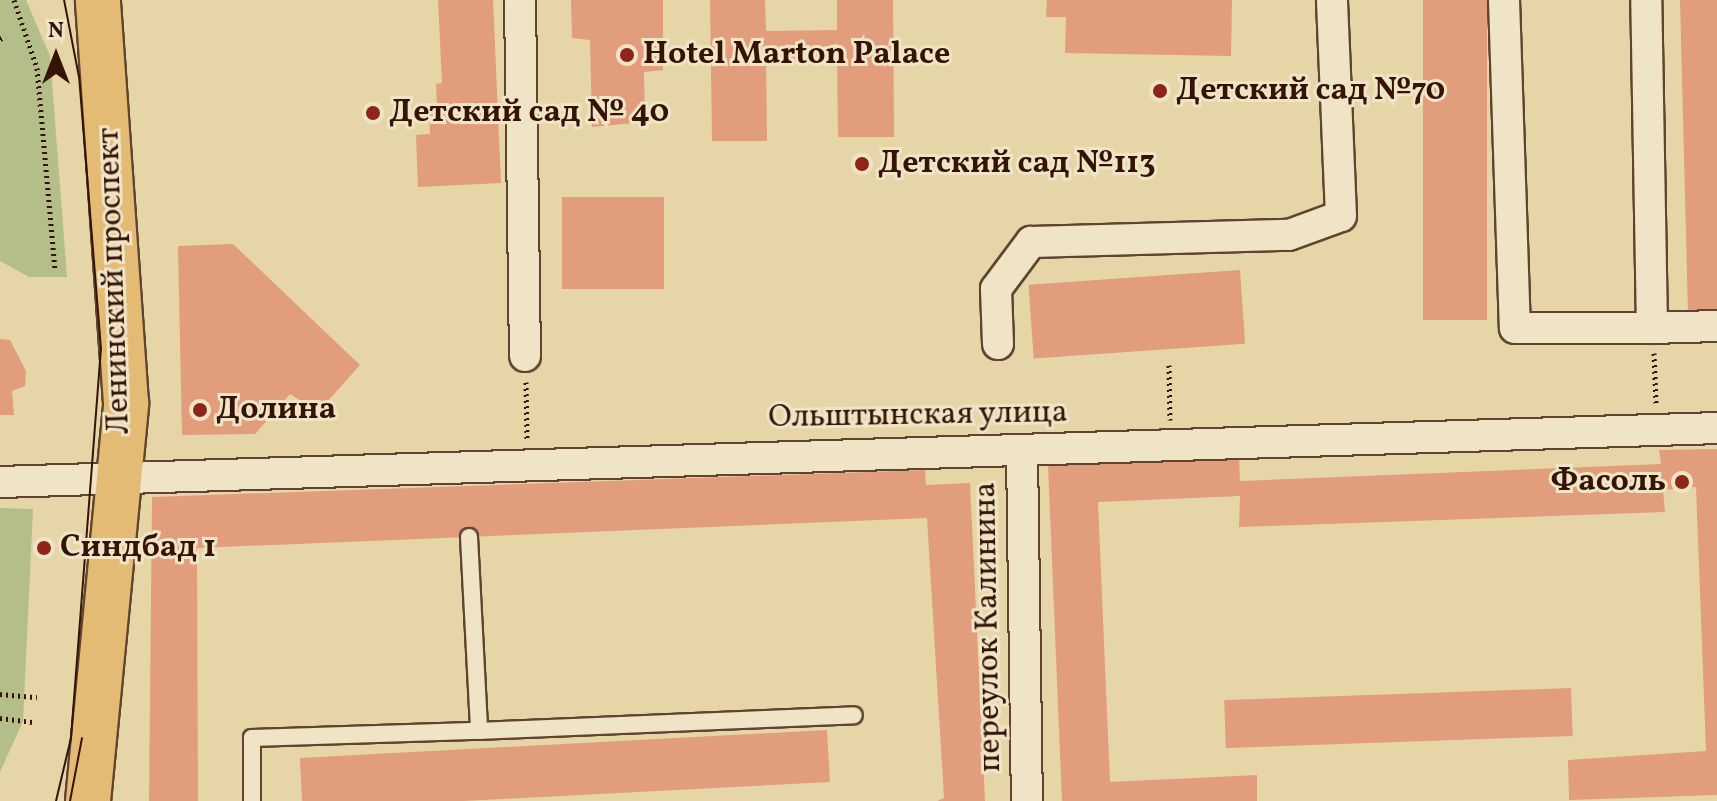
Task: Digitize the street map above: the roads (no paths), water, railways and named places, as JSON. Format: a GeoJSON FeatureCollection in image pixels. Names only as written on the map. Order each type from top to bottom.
{"type":"FeatureCollection","features":[{"type":"Feature","properties":{"kind":"main road","name":"Ленинский проспект"},"geometry":{"type":"LineString","coordinates":[[88,801],[126,403],[119,249],[98,0]]}},
{"type":"Feature","properties":{"kind":"street"},"geometry":{"type":"LineString","coordinates":[[520,0],[525,356]]}},
{"type":"Feature","properties":{"kind":"street"},"geometry":{"type":"LineString","coordinates":[[998,344],[996,289],[1031,242],[1289,235],[1341,216],[1332,0]]}},
{"type":"Feature","properties":{"kind":"street"},"geometry":{"type":"LineString","coordinates":[[1504,0],[1515,328],[1717,326]]}},
{"type":"Feature","properties":{"kind":"street"},"geometry":{"type":"LineString","coordinates":[[1646,0],[1652,328]]}},
{"type":"Feature","properties":{"kind":"street","name":"Ольштынская улица"},"geometry":{"type":"LineString","coordinates":[[0,482],[466,477],[527,465],[1717,428]]}},
{"type":"Feature","properties":{"kind":"street","name":"переулок Калинина"},"geometry":{"type":"LineString","coordinates":[[1022,451],[1027,801]]}},
{"type":"Feature","properties":{"kind":"lane"},"geometry":{"type":"LineString","coordinates":[[469,537],[479,731]]}},
{"type":"Feature","properties":{"kind":"lane"},"geometry":{"type":"LineString","coordinates":[[252,801],[252,738],[854,715]]}},
{"type":"Feature","properties":{"kind":"tram line"},"geometry":{"type":"LineString","coordinates":[[56,801],[71,738],[101,349],[79,77],[64,0]]}},
{"type":"Feature","properties":{"kind":"tram line"},"geometry":{"type":"LineString","coordinates":[[70,801],[82,738]]}},
{"type":"Feature","properties":{"kind":"place","name":"Hotel Marton Palace"},"geometry":{"type":"Point","coordinates":[627,55]}},
{"type":"Feature","properties":{"kind":"place","name":"Детский сад №70"},"geometry":{"type":"Point","coordinates":[1160,91]}},
{"type":"Feature","properties":{"kind":"place","name":"Детский сад № 40"},"geometry":{"type":"Point","coordinates":[373,113]}},
{"type":"Feature","properties":{"kind":"place","name":"Детский сад №113"},"geometry":{"type":"Point","coordinates":[862,164]}},
{"type":"Feature","properties":{"kind":"place","name":"Долина"},"geometry":{"type":"Point","coordinates":[200,410]}},
{"type":"Feature","properties":{"kind":"place","name":"Фасоль"},"geometry":{"type":"Point","coordinates":[1682,482]}},
{"type":"Feature","properties":{"kind":"place","name":"Синдбад 1"},"geometry":{"type":"Point","coordinates":[44,548]}}]}
